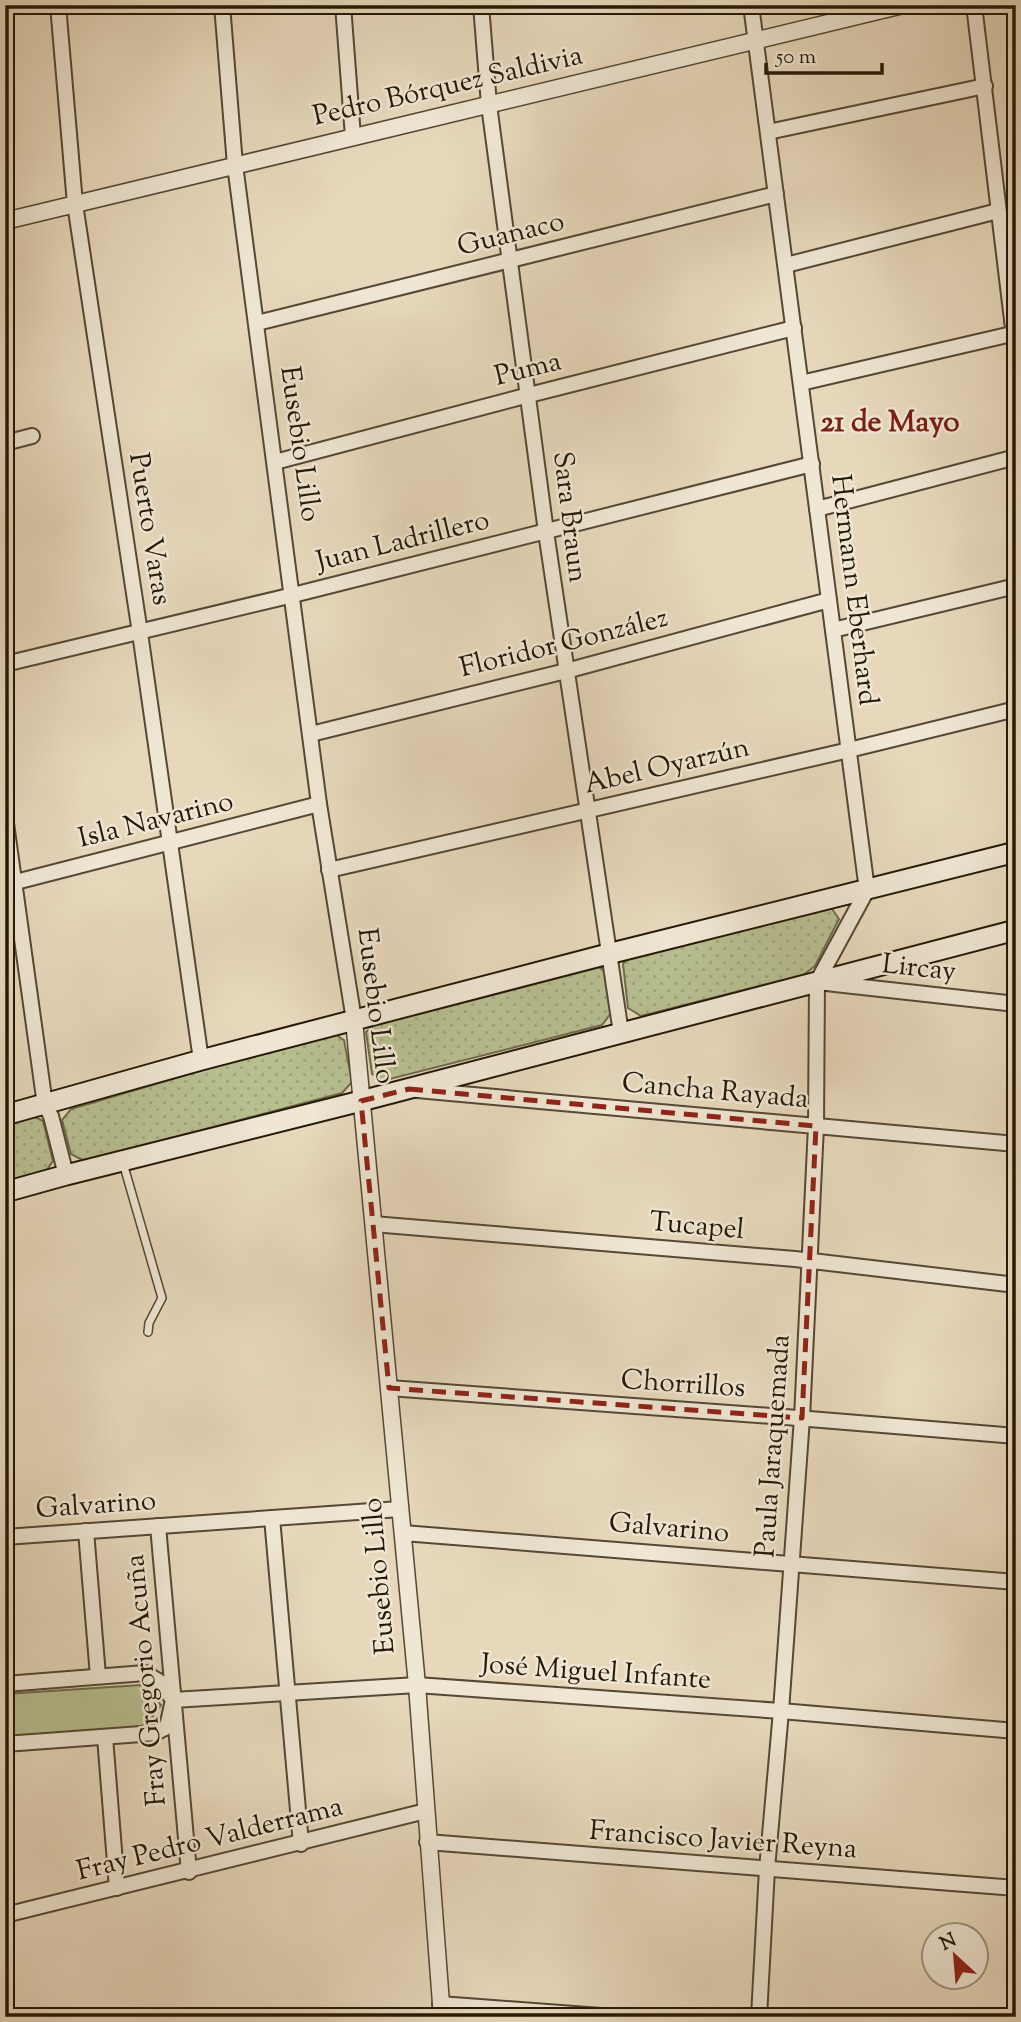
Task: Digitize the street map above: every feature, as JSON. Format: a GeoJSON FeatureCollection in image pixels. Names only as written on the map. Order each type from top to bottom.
{"type":"FeatureCollection","features":[{"type":"Feature","properties":{"kind":"main road"},"geometry":{"type":"LineString","coordinates":[[5,1115],[354,1020],[1016,852]]}},
{"type":"Feature","properties":{"kind":"main road"},"geometry":{"type":"LineString","coordinates":[[5,1192],[1016,930]]}},
{"type":"Feature","properties":{"kind":"street","name":"Puerto Varas"},"geometry":{"type":"LineString","coordinates":[[58,5],[75,204],[201,1060]]}},
{"type":"Feature","properties":{"kind":"street","name":"Eusebio Lillo"},"geometry":{"type":"LineString","coordinates":[[222,5],[235,165],[319,804],[354,1020],[417,1685],[441,2010]]}},
{"type":"Feature","properties":{"kind":"street"},"geometry":{"type":"LineString","coordinates":[[342,5],[353,137]]}},
{"type":"Feature","properties":{"kind":"street","name":"Sara Braun"},"geometry":{"type":"LineString","coordinates":[[481,5],[489,104],[546,532],[621,1033]]}},
{"type":"Feature","properties":{"kind":"street","name":"Hermann Eberhard"},"geometry":{"type":"LineString","coordinates":[[751,5],[867,890]]}},
{"type":"Feature","properties":{"kind":"street","name":"Pedro Bórquez Saldivia"},"geometry":{"type":"LineString","coordinates":[[5,220],[903,5]]}},
{"type":"Feature","properties":{"kind":"street"},"geometry":{"type":"LineString","coordinates":[[974,5],[1016,353]]}},
{"type":"Feature","properties":{"kind":"street"},"geometry":{"type":"LineString","coordinates":[[768,132],[985,86]]}},
{"type":"Feature","properties":{"kind":"street","name":"Guanaco"},"geometry":{"type":"LineString","coordinates":[[257,323],[776,194]]}},
{"type":"Feature","properties":{"kind":"street"},"geometry":{"type":"LineString","coordinates":[[786,265],[998,211]]}},
{"type":"Feature","properties":{"kind":"street","name":"Puma"},"geometry":{"type":"LineString","coordinates":[[275,462],[794,328]]}},
{"type":"Feature","properties":{"kind":"street"},"geometry":{"type":"LineString","coordinates":[[801,383],[1014,333]]}},
{"type":"Feature","properties":{"kind":"street"},"geometry":{"type":"LineString","coordinates":[[5,443],[32,436]]}},
{"type":"Feature","properties":{"kind":"street"},"geometry":{"type":"LineString","coordinates":[[817,509],[1016,457]]}},
{"type":"Feature","properties":{"kind":"street","name":"Juan Ladrillero"},"geometry":{"type":"LineString","coordinates":[[5,664],[140,633],[811,464]]}},
{"type":"Feature","properties":{"kind":"street"},"geometry":{"type":"LineString","coordinates":[[833,630],[1016,586]]}},
{"type":"Feature","properties":{"kind":"street","name":"Floridor González"},"geometry":{"type":"LineString","coordinates":[[311,734],[829,600]]}},
{"type":"Feature","properties":{"kind":"street","name":"Abel Oyarzún"},"geometry":{"type":"LineString","coordinates":[[329,870],[1016,709]]}},
{"type":"Feature","properties":{"kind":"street","name":"Isla Navarino"},"geometry":{"type":"LineString","coordinates":[[10,883],[319,804]]}},
{"type":"Feature","properties":{"kind":"street"},"geometry":{"type":"LineString","coordinates":[[5,816],[10,883],[45,1105],[51,1116],[66,1175]]}},
{"type":"Feature","properties":{"kind":"street","name":"Paula Jaraquemada"},"geometry":{"type":"LineString","coordinates":[[759,2017],[767,1869],[802,1418],[816,1126],[817,982],[867,890]]}},
{"type":"Feature","properties":{"kind":"street","name":"Lircay"},"geometry":{"type":"LineString","coordinates":[[817,982],[1016,1004]]}},
{"type":"Feature","properties":{"kind":"street","name":"Cancha Rayada"},"geometry":{"type":"LineString","coordinates":[[409,1089],[1016,1144]]}},
{"type":"Feature","properties":{"kind":"street","name":"Tucapel"},"geometry":{"type":"LineString","coordinates":[[373,1224],[810,1261],[1016,1285]]}},
{"type":"Feature","properties":{"kind":"street","name":"Chorrillos"},"geometry":{"type":"LineString","coordinates":[[389,1388],[1016,1436]]}},
{"type":"Feature","properties":{"kind":"street","name":"Galvarino"},"geometry":{"type":"LineString","coordinates":[[5,1537],[400,1509]]}},
{"type":"Feature","properties":{"kind":"street"},"geometry":{"type":"LineString","coordinates":[[272,1518],[301,1844]]}},
{"type":"Feature","properties":{"kind":"street","name":"Fray Gregorio Acuña"},"geometry":{"type":"LineString","coordinates":[[158,1526],[189,1871]]}},
{"type":"Feature","properties":{"kind":"street"},"geometry":{"type":"LineString","coordinates":[[86,1531],[97,1676]]}},
{"type":"Feature","properties":{"kind":"street","name":"Galvarino"},"geometry":{"type":"LineString","coordinates":[[403,1533],[1016,1582]]}},
{"type":"Feature","properties":{"kind":"street"},"geometry":{"type":"LineString","coordinates":[[5,1684],[145,1674],[160,1682],[173,1700],[167,1727],[155,1733],[5,1744]]}},
{"type":"Feature","properties":{"kind":"street","name":"José Miguel Infante"},"geometry":{"type":"LineString","coordinates":[[173,1700],[417,1685],[1016,1731]]}},
{"type":"Feature","properties":{"kind":"street"},"geometry":{"type":"LineString","coordinates":[[105,1737],[117,1888]]}},
{"type":"Feature","properties":{"kind":"street","name":"Fray Pedro Valderrama"},"geometry":{"type":"LineString","coordinates":[[5,1916],[426,1811]]}},
{"type":"Feature","properties":{"kind":"street","name":"Francisco Javier Reyna"},"geometry":{"type":"LineString","coordinates":[[427,1842],[1016,1888]]}},
{"type":"Feature","properties":{"kind":"street"},"geometry":{"type":"LineString","coordinates":[[441,2010],[614,2017]]}},
{"type":"Feature","properties":{"kind":"lane"},"geometry":{"type":"LineString","coordinates":[[122,1160],[162,1298],[149,1323],[148,1332]]}},
{"type":"Feature","properties":{"kind":"highlighted area"},"geometry":{"type":"Polygon","coordinates":[[[409,1089],[816,1126],[802,1418],[389,1388],[361,1101],[409,1089]]]}},
{"type":"Feature","properties":{"kind":"green space"},"geometry":{"type":"Polygon","coordinates":[[[830,906],[839,919],[815,966],[803,975],[641,1016],[628,1008],[623,964],[631,953],[830,906]]]}},
{"type":"Feature","properties":{"kind":"green space"},"geometry":{"type":"Polygon","coordinates":[[[597,965],[606,973],[611,1013],[602,1025],[382,1081],[372,1074],[366,1032],[378,1022],[597,965]]]}},
{"type":"Feature","properties":{"kind":"green space"},"geometry":{"type":"Polygon","coordinates":[[[332,1032],[344,1040],[352,1082],[342,1093],[84,1161],[71,1154],[62,1120],[71,1109],[332,1032]]]}},
{"type":"Feature","properties":{"kind":"green space"},"geometry":{"type":"Polygon","coordinates":[[[31,1115],[43,1121],[53,1161],[46,1171],[5,1182],[5,1122],[31,1115]]]}},
{"type":"Feature","properties":{"kind":"green space"},"geometry":{"type":"Polygon","coordinates":[[[141,1685],[161,1705],[144,1729],[5,1736],[5,1694],[141,1685]]]}},
{"type":"Feature","properties":{"kind":"district","name":"21 de Mayo"},"geometry":{"type":"Point","coordinates":[890,423]}}]}
